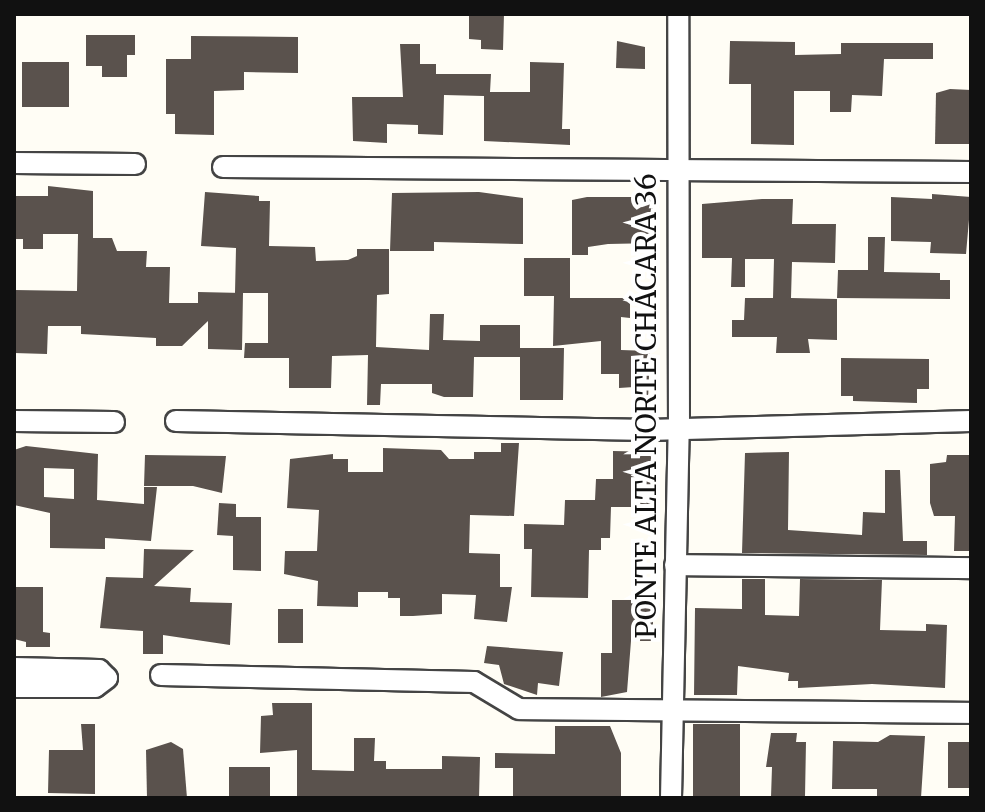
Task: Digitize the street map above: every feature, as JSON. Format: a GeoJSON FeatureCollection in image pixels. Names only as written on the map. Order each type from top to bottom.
{"type":"FeatureCollection","features":[{"type":"Feature","properties":{"kind":"street","name":"PONTE ALTA NORTE CHÁCARA 36"},"geometry":{"type":"LineString","coordinates":[[671,798],[679,429],[678,14]]}},
{"type":"Feature","properties":{"kind":"street"},"geometry":{"type":"LineString","coordinates":[[14,163],[135,164]]}},
{"type":"Feature","properties":{"kind":"street"},"geometry":{"type":"LineString","coordinates":[[223,167],[971,172]]}},
{"type":"Feature","properties":{"kind":"street"},"geometry":{"type":"LineString","coordinates":[[14,421],[114,422]]}},
{"type":"Feature","properties":{"kind":"street"},"geometry":{"type":"LineString","coordinates":[[176,421],[679,429],[971,421]]}},
{"type":"Feature","properties":{"kind":"street"},"geometry":{"type":"LineString","coordinates":[[675,565],[971,568]]}},
{"type":"Feature","properties":{"kind":"street"},"geometry":{"type":"LineString","coordinates":[[14,668],[99,670],[107,678],[95,687],[14,687]]}},
{"type":"Feature","properties":{"kind":"street"},"geometry":{"type":"LineString","coordinates":[[161,675],[474,682],[519,709],[971,713]]}},
{"type":"Feature","properties":{"kind":"building"},"geometry":{"type":"Polygon","coordinates":[[[469,14],[504,14],[503,50],[481,49],[481,40],[469,39],[469,14]]]}},
{"type":"Feature","properties":{"kind":"building"},"geometry":{"type":"Polygon","coordinates":[[[86,35],[135,35],[135,55],[127,55],[127,77],[102,77],[102,66],[86,66],[86,35]]]}},
{"type":"Feature","properties":{"kind":"building"},"geometry":{"type":"Polygon","coordinates":[[[191,36],[298,37],[298,73],[244,72],[244,90],[214,91],[214,135],[175,134],[175,114],[166,114],[166,59],[191,59],[191,36]]]}},
{"type":"Feature","properties":{"kind":"building"},"geometry":{"type":"Polygon","coordinates":[[[617,41],[645,47],[645,69],[616,68],[617,41]]]}},
{"type":"Feature","properties":{"kind":"building"},"geometry":{"type":"Polygon","coordinates":[[[730,41],[795,42],[795,55],[841,54],[841,43],[933,43],[933,59],[884,59],[882,96],[852,95],[851,112],[830,112],[830,91],[794,91],[794,145],[751,144],[751,84],[729,84],[730,41]]]}},
{"type":"Feature","properties":{"kind":"building"},"geometry":{"type":"Polygon","coordinates":[[[400,44],[420,44],[420,64],[436,64],[436,74],[491,74],[490,92],[530,92],[530,62],[564,63],[562,129],[570,129],[570,145],[484,141],[484,96],[444,95],[443,135],[418,134],[418,125],[387,124],[387,143],[353,141],[352,97],[403,97],[400,44]]]}},
{"type":"Feature","properties":{"kind":"building"},"geometry":{"type":"Polygon","coordinates":[[[22,62],[69,62],[69,107],[22,107],[22,62]]]}},
{"type":"Feature","properties":{"kind":"building"},"geometry":{"type":"Polygon","coordinates":[[[950,89],[971,90],[971,144],[935,144],[936,93],[950,89]]]}},
{"type":"Feature","properties":{"kind":"building"},"geometry":{"type":"Polygon","coordinates":[[[48,186],[93,191],[93,238],[112,238],[117,251],[147,251],[146,267],[170,267],[169,303],[198,303],[198,292],[243,293],[242,350],[208,349],[208,321],[182,346],[156,346],[156,338],[81,334],[81,326],[48,326],[47,354],[14,353],[14,290],[77,291],[78,234],[43,234],[43,249],[23,249],[23,239],[14,239],[14,196],[48,196],[48,186]]]}},
{"type":"Feature","properties":{"kind":"building"},"geometry":{"type":"Polygon","coordinates":[[[205,192],[259,196],[259,201],[270,201],[269,246],[315,247],[316,261],[348,260],[357,256],[357,249],[389,249],[389,294],[377,295],[376,347],[429,350],[430,314],[444,314],[443,340],[480,341],[480,325],[520,325],[520,348],[564,348],[563,400],[520,400],[520,357],[474,357],[473,397],[444,397],[432,393],[432,384],[381,384],[380,405],[367,405],[368,355],[332,356],[331,388],[289,388],[289,358],[244,358],[245,343],[268,343],[268,293],[235,293],[236,248],[201,246],[205,192]]]}},
{"type":"Feature","properties":{"kind":"building"},"geometry":{"type":"Polygon","coordinates":[[[479,192],[523,198],[523,244],[434,242],[434,251],[390,251],[392,193],[479,192]]]}},
{"type":"Feature","properties":{"kind":"building"},"geometry":{"type":"Polygon","coordinates":[[[932,194],[971,197],[966,254],[930,253],[931,242],[891,241],[891,197],[932,199],[932,194]]]}},
{"type":"Feature","properties":{"kind":"building"},"geometry":{"type":"Polygon","coordinates":[[[587,197],[652,197],[656,243],[608,244],[588,247],[588,255],[572,255],[572,200],[587,197]]]}},
{"type":"Feature","properties":{"kind":"building"},"geometry":{"type":"Polygon","coordinates":[[[793,199],[792,224],[836,224],[835,263],[792,262],[791,298],[837,299],[837,340],[808,339],[810,353],[776,353],[777,337],[732,337],[732,320],[744,320],[745,298],[773,298],[774,259],[745,259],[745,287],[731,287],[732,258],[702,258],[702,204],[793,199]]]}},
{"type":"Feature","properties":{"kind":"building"},"geometry":{"type":"Polygon","coordinates":[[[868,237],[885,237],[884,272],[940,273],[940,280],[950,280],[950,299],[837,298],[838,270],[868,270],[868,237]]]}},
{"type":"Feature","properties":{"kind":"building"},"geometry":{"type":"Polygon","coordinates":[[[524,258],[570,258],[570,298],[630,298],[630,318],[621,317],[621,350],[650,351],[648,400],[634,399],[634,387],[619,388],[619,374],[601,374],[601,341],[553,346],[554,296],[524,296],[524,258]]]}},
{"type":"Feature","properties":{"kind":"building"},"geometry":{"type":"Polygon","coordinates":[[[841,358],[929,359],[929,389],[917,389],[917,403],[853,401],[853,396],[841,396],[841,358]]]}},
{"type":"Feature","properties":{"kind":"building"},"geometry":{"type":"Polygon","coordinates":[[[501,443],[519,443],[514,516],[470,515],[469,553],[500,554],[500,587],[512,587],[507,622],[474,619],[476,595],[442,594],[442,614],[400,616],[400,598],[388,598],[388,592],[358,592],[358,607],[317,606],[318,581],[284,574],[285,551],[317,551],[319,510],[287,508],[290,459],[333,454],[333,459],[348,459],[348,472],[383,472],[383,448],[441,450],[449,459],[474,459],[474,452],[501,452],[501,443]]]}},
{"type":"Feature","properties":{"kind":"building"},"geometry":{"type":"Polygon","coordinates":[[[26,446],[98,454],[97,500],[144,504],[144,487],[157,487],[151,541],[105,538],[105,549],[50,548],[50,513],[14,505],[14,450],[26,446]],[[44,468],[44,497],[74,499],[74,469],[44,468]]]}},
{"type":"Feature","properties":{"kind":"building"},"geometry":{"type":"Polygon","coordinates":[[[613,451],[656,452],[655,507],[611,507],[610,538],[601,538],[601,550],[589,550],[588,598],[531,597],[532,549],[524,549],[524,524],[564,525],[565,500],[595,500],[596,479],[613,479],[613,451]]]}},
{"type":"Feature","properties":{"kind":"building"},"geometry":{"type":"Polygon","coordinates":[[[789,452],[788,530],[862,535],[863,512],[885,513],[885,470],[900,470],[903,541],[927,541],[927,555],[742,553],[745,453],[789,452]]]}},
{"type":"Feature","properties":{"kind":"building"},"geometry":{"type":"Polygon","coordinates":[[[145,455],[226,456],[222,493],[193,486],[144,486],[145,455]]]}},
{"type":"Feature","properties":{"kind":"building"},"geometry":{"type":"Polygon","coordinates":[[[947,455],[971,455],[971,551],[954,551],[955,516],[934,516],[930,503],[930,464],[946,462],[947,455]]]}},
{"type":"Feature","properties":{"kind":"building"},"geometry":{"type":"Polygon","coordinates":[[[219,503],[236,504],[236,517],[261,517],[261,571],[233,570],[233,536],[217,535],[219,503]]]}},
{"type":"Feature","properties":{"kind":"building"},"geometry":{"type":"Polygon","coordinates":[[[144,549],[194,550],[154,586],[191,588],[190,602],[232,603],[230,645],[163,635],[163,654],[143,654],[143,631],[100,628],[106,577],[143,578],[144,549]]]}},
{"type":"Feature","properties":{"kind":"building"},"geometry":{"type":"Polygon","coordinates":[[[742,579],[765,579],[765,615],[799,616],[800,579],[882,580],[880,630],[926,631],[926,624],[947,625],[945,688],[872,684],[798,688],[798,681],[788,681],[789,673],[738,666],[737,695],[694,695],[695,608],[742,609],[742,579]]]}},
{"type":"Feature","properties":{"kind":"building"},"geometry":{"type":"Polygon","coordinates":[[[14,587],[43,587],[43,632],[50,633],[50,647],[26,647],[26,642],[14,639],[14,587]]]}},
{"type":"Feature","properties":{"kind":"building"},"geometry":{"type":"Polygon","coordinates":[[[612,600],[653,600],[653,641],[631,641],[627,692],[601,697],[601,653],[612,653],[612,600]]]}},
{"type":"Feature","properties":{"kind":"building"},"geometry":{"type":"Polygon","coordinates":[[[278,609],[303,609],[303,643],[278,643],[278,609]]]}},
{"type":"Feature","properties":{"kind":"building"},"geometry":{"type":"Polygon","coordinates":[[[487,646],[563,652],[559,686],[538,683],[537,695],[504,684],[499,665],[484,663],[487,646]]]}},
{"type":"Feature","properties":{"kind":"building"},"geometry":{"type":"Polygon","coordinates":[[[272,703],[312,703],[312,770],[354,771],[354,738],[375,738],[374,761],[386,761],[386,769],[442,769],[442,756],[480,757],[479,798],[297,798],[297,750],[260,753],[261,716],[273,715],[272,703]]]}},
{"type":"Feature","properties":{"kind":"building"},"geometry":{"type":"Polygon","coordinates":[[[81,724],[95,724],[95,794],[48,793],[49,750],[83,750],[81,724]]]}},
{"type":"Feature","properties":{"kind":"building"},"geometry":{"type":"Polygon","coordinates":[[[693,724],[740,724],[740,798],[693,798],[693,724]]]}},
{"type":"Feature","properties":{"kind":"building"},"geometry":{"type":"Polygon","coordinates":[[[555,726],[610,726],[621,753],[621,798],[513,798],[513,768],[495,768],[495,753],[555,754],[555,726]]]}},
{"type":"Feature","properties":{"kind":"building"},"geometry":{"type":"Polygon","coordinates":[[[771,733],[797,733],[796,742],[806,742],[805,797],[771,797],[772,767],[766,767],[771,733]]]}},
{"type":"Feature","properties":{"kind":"building"},"geometry":{"type":"Polygon","coordinates":[[[890,735],[925,736],[921,798],[877,798],[877,789],[832,789],[833,741],[878,742],[890,735]]]}},
{"type":"Feature","properties":{"kind":"building"},"geometry":{"type":"Polygon","coordinates":[[[171,742],[183,749],[187,798],[147,798],[146,750],[171,742]]]}},
{"type":"Feature","properties":{"kind":"building"},"geometry":{"type":"Polygon","coordinates":[[[948,742],[970,742],[970,788],[948,788],[948,742]]]}},
{"type":"Feature","properties":{"kind":"building"},"geometry":{"type":"Polygon","coordinates":[[[229,767],[270,767],[270,798],[229,798],[229,767]]]}}]}
